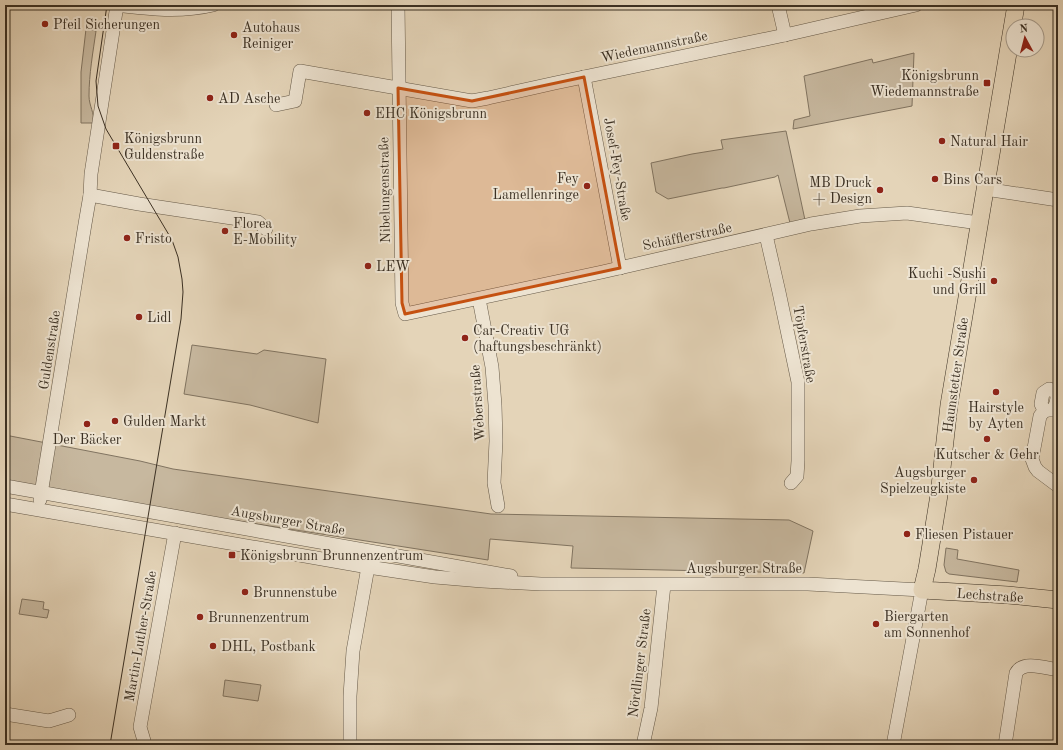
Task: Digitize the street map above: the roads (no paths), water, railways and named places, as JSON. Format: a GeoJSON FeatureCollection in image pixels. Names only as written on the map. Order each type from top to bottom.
{"type":"FeatureCollection","features":[{"type":"Feature","properties":{"kind":"main road","name":"Haunstetter Straße"},"geometry":{"type":"LineString","coordinates":[[922,590],[927,569],[936,512],[949,405],[1016,5]]}},
{"type":"Feature","properties":{"kind":"main road","name":"Lechstraße"},"geometry":{"type":"LineString","coordinates":[[922,590],[1008,595],[1058,600]]}},
{"type":"Feature","properties":{"kind":"street"},"geometry":{"type":"LineString","coordinates":[[117,5],[166,11],[185,10],[212,5]]}},
{"type":"Feature","properties":{"kind":"street","name":"Guldenstraße"},"geometry":{"type":"LineString","coordinates":[[38,510],[90,195],[91,174],[117,5]]}},
{"type":"Feature","properties":{"kind":"street","name":"Nibelungenstraße"},"geometry":{"type":"LineString","coordinates":[[398,5],[402,304],[405,314]]}},
{"type":"Feature","properties":{"kind":"street"},"geometry":{"type":"LineString","coordinates":[[778,5],[784,35]]}},
{"type":"Feature","properties":{"kind":"street","name":"Wiedemannstraße"},"geometry":{"type":"LineString","coordinates":[[398,88],[472,101],[784,35],[916,5]]}},
{"type":"Feature","properties":{"kind":"street"},"geometry":{"type":"LineString","coordinates":[[276,104],[295,101],[300,71],[398,88]]}},
{"type":"Feature","properties":{"kind":"street","name":"Josef-Fey-Straße"},"geometry":{"type":"LineString","coordinates":[[584,77],[620,268]]}},
{"type":"Feature","properties":{"kind":"street"},"geometry":{"type":"LineString","coordinates":[[985,189],[1058,200]]}},
{"type":"Feature","properties":{"kind":"street"},"geometry":{"type":"LineString","coordinates":[[90,195],[258,222],[266,228]]}},
{"type":"Feature","properties":{"kind":"street","name":"Schäfflerstraße"},"geometry":{"type":"LineString","coordinates":[[405,314],[620,268],[817,223],[860,216],[907,213],[979,223]]}},
{"type":"Feature","properties":{"kind":"street","name":"Töpferstraße"},"geometry":{"type":"LineString","coordinates":[[766,235],[780,292],[798,382],[798,462],[797,476],[791,483]]}},
{"type":"Feature","properties":{"kind":"street","name":"Weberstraße"},"geometry":{"type":"LineString","coordinates":[[479,299],[492,367],[496,449],[494,483],[498,506]]}},
{"type":"Feature","properties":{"kind":"street"},"geometry":{"type":"LineString","coordinates":[[1045,410],[1040,416],[1032,459],[1038,471],[1058,486]]}},
{"type":"Feature","properties":{"kind":"street","name":"Augsburger Straße"},"geometry":{"type":"LineString","coordinates":[[5,486],[392,555],[566,584]]}},
{"type":"Feature","properties":{"kind":"street","name":"Augsburger Straße"},"geometry":{"type":"LineString","coordinates":[[5,504],[368,567],[435,577],[540,584],[813,584],[922,590]]}},
{"type":"Feature","properties":{"kind":"street","name":"Martin-Luther-Straße"},"geometry":{"type":"LineString","coordinates":[[145,744],[140,727],[175,533]]}},
{"type":"Feature","properties":{"kind":"street"},"geometry":{"type":"LineString","coordinates":[[350,745],[350,696],[353,650],[368,567]]}},
{"type":"Feature","properties":{"kind":"street","name":"Nördlinger Straße"},"geometry":{"type":"LineString","coordinates":[[643,745],[651,708],[664,584]]}},
{"type":"Feature","properties":{"kind":"street","name":"Haunstetter Straße"},"geometry":{"type":"LineString","coordinates":[[894,745],[922,590]]}},
{"type":"Feature","properties":{"kind":"street"},"geometry":{"type":"LineString","coordinates":[[1004,745],[1016,673],[1018,670],[1027,665],[1058,670]]}},
{"type":"Feature","properties":{"kind":"street"},"geometry":{"type":"LineString","coordinates":[[5,714],[50,721],[70,715]]}},
{"type":"Feature","properties":{"kind":"tram line"},"geometry":{"type":"LineString","coordinates":[[107,5],[96,81],[98,106],[106,129],[172,240],[178,257],[183,292],[181,319],[110,745]]}},
{"type":"Feature","properties":{"kind":"place","name":"Pfeil Sicherungen"},"geometry":{"type":"Point","coordinates":[45,24]}},
{"type":"Feature","properties":{"kind":"place","name":"Autohaus Reiniger"},"geometry":{"type":"Point","coordinates":[234,35]}},
{"type":"Feature","properties":{"kind":"place","name":"Königsbrunn Wiedemannstraße"},"geometry":{"type":"Point","coordinates":[987,83]}},
{"type":"Feature","properties":{"kind":"place","name":"AD Asche"},"geometry":{"type":"Point","coordinates":[210,98]}},
{"type":"Feature","properties":{"kind":"place","name":"EHC Königsbrunn"},"geometry":{"type":"Point","coordinates":[367,113]}},
{"type":"Feature","properties":{"kind":"place","name":"Natural Hair"},"geometry":{"type":"Point","coordinates":[942,141]}},
{"type":"Feature","properties":{"kind":"place","name":"Königsbrunn Guldenstraße"},"geometry":{"type":"Point","coordinates":[116,146]}},
{"type":"Feature","properties":{"kind":"place","name":"Bins Cars"},"geometry":{"type":"Point","coordinates":[935,179]}},
{"type":"Feature","properties":{"kind":"place","name":"Fey Lamellenringe"},"geometry":{"type":"Point","coordinates":[587,186]}},
{"type":"Feature","properties":{"kind":"place","name":"MB Druck + Design"},"geometry":{"type":"Point","coordinates":[880,190]}},
{"type":"Feature","properties":{"kind":"place","name":"Florea E-Mobility"},"geometry":{"type":"Point","coordinates":[225,231]}},
{"type":"Feature","properties":{"kind":"place","name":"Fristo"},"geometry":{"type":"Point","coordinates":[127,238]}},
{"type":"Feature","properties":{"kind":"place","name":"LEW"},"geometry":{"type":"Point","coordinates":[368,266]}},
{"type":"Feature","properties":{"kind":"place","name":"Kuchi -Sushi und Grill"},"geometry":{"type":"Point","coordinates":[994,281]}},
{"type":"Feature","properties":{"kind":"place","name":"Lidl"},"geometry":{"type":"Point","coordinates":[139,317]}},
{"type":"Feature","properties":{"kind":"place","name":"Car-Creativ UG (haftungsbeschränkt)"},"geometry":{"type":"Point","coordinates":[465,338]}},
{"type":"Feature","properties":{"kind":"place","name":"Hairstyle by Ayten"},"geometry":{"type":"Point","coordinates":[996,392]}},
{"type":"Feature","properties":{"kind":"place","name":"Gulden Markt"},"geometry":{"type":"Point","coordinates":[115,421]}},
{"type":"Feature","properties":{"kind":"place","name":"Der Bäcker"},"geometry":{"type":"Point","coordinates":[87,424]}},
{"type":"Feature","properties":{"kind":"place","name":"Kutscher & Gehr"},"geometry":{"type":"Point","coordinates":[987,439]}},
{"type":"Feature","properties":{"kind":"place","name":"Augsburger Spielzeugkiste"},"geometry":{"type":"Point","coordinates":[974,480]}},
{"type":"Feature","properties":{"kind":"place","name":"Fliesen Pistauer"},"geometry":{"type":"Point","coordinates":[907,534]}},
{"type":"Feature","properties":{"kind":"place","name":"Königsbrunn Brunnenzentrum"},"geometry":{"type":"Point","coordinates":[232,555]}},
{"type":"Feature","properties":{"kind":"place","name":"Brunnenstube"},"geometry":{"type":"Point","coordinates":[245,592]}},
{"type":"Feature","properties":{"kind":"place","name":"Brunnenzentrum"},"geometry":{"type":"Point","coordinates":[200,617]}},
{"type":"Feature","properties":{"kind":"place","name":"Biergarten am Sonnenhof"},"geometry":{"type":"Point","coordinates":[876,624]}},
{"type":"Feature","properties":{"kind":"place","name":"DHL, Postbank"},"geometry":{"type":"Point","coordinates":[213,646]}}]}
